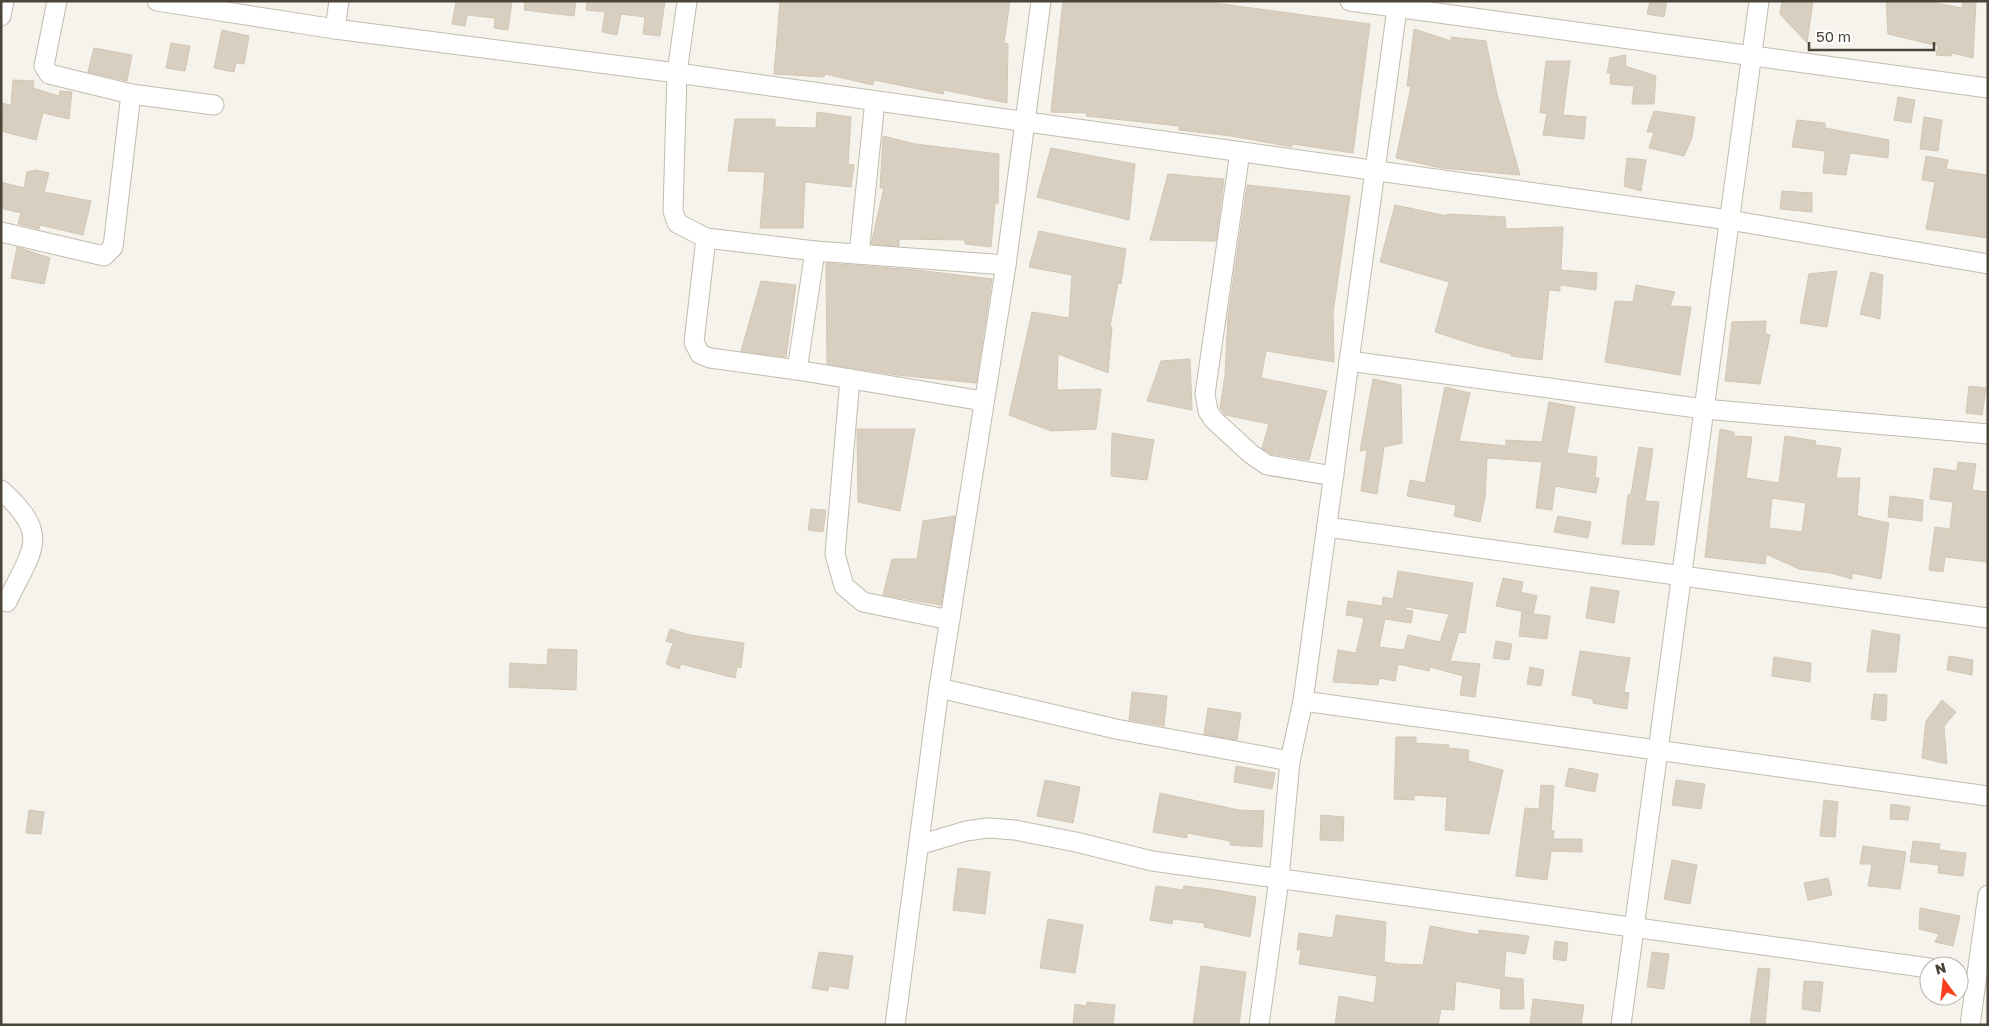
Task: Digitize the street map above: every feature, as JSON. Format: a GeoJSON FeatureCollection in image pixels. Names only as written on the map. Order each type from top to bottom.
{"type":"FeatureCollection","features":[{"type":"Feature","properties":{"kind":"street"},"geometry":{"type":"LineString","coordinates":[[1,16],[4,1]]}},
{"type":"Feature","properties":{"kind":"street"},"geometry":{"type":"LineString","coordinates":[[57,1],[44,66],[49,74],[131,94],[214,105]]}},
{"type":"Feature","properties":{"kind":"street"},"geometry":{"type":"LineString","coordinates":[[157,1],[335,29],[875,100],[1730,220],[1988,264]]}},
{"type":"Feature","properties":{"kind":"street"},"geometry":{"type":"LineString","coordinates":[[335,29],[339,1]]}},
{"type":"Feature","properties":{"kind":"street"},"geometry":{"type":"LineString","coordinates":[[686,1],[677,73],[674,219],[678,223],[706,238],[815,251],[1006,265]]}},
{"type":"Feature","properties":{"kind":"street"},"geometry":{"type":"LineString","coordinates":[[896,1025],[939,688],[1006,265],[1042,1]]}},
{"type":"Feature","properties":{"kind":"street"},"geometry":{"type":"LineString","coordinates":[[1350,1],[1398,4],[1752,56],[1988,88]]}},
{"type":"Feature","properties":{"kind":"street"},"geometry":{"type":"LineString","coordinates":[[1621,1025],[1759,1]]}},
{"type":"Feature","properties":{"kind":"street"},"geometry":{"type":"LineString","coordinates":[[1259,1025],[1279,879],[1290,762],[1303,701],[1398,4]]}},
{"type":"Feature","properties":{"kind":"street"},"geometry":{"type":"LineString","coordinates":[[1,232],[104,256],[109,253],[113,247],[131,94]]}},
{"type":"Feature","properties":{"kind":"street"},"geometry":{"type":"LineString","coordinates":[[859,254],[875,100]]}},
{"type":"Feature","properties":{"kind":"street"},"geometry":{"type":"LineString","coordinates":[[1240,152],[1205,394],[1208,411],[1213,419],[1251,454],[1267,465],[1334,476]]}},
{"type":"Feature","properties":{"kind":"street"},"geometry":{"type":"LineString","coordinates":[[706,238],[694,342],[700,354],[710,358],[850,378],[983,401]]}},
{"type":"Feature","properties":{"kind":"street"},"geometry":{"type":"LineString","coordinates":[[798,370],[815,251]]}},
{"type":"Feature","properties":{"kind":"street"},"geometry":{"type":"LineString","coordinates":[[1349,361],[1704,409],[1988,434]]}},
{"type":"Feature","properties":{"kind":"street"},"geometry":{"type":"LineString","coordinates":[[850,378],[835,554],[844,586],[863,602],[950,620]]}},
{"type":"Feature","properties":{"kind":"street"},"geometry":{"type":"LineString","coordinates":[[5,498],[31,524],[34,536],[33,547],[7,602]]}},
{"type":"Feature","properties":{"kind":"street"},"geometry":{"type":"LineString","coordinates":[[1327,527],[1988,618]]}},
{"type":"Feature","properties":{"kind":"street"},"geometry":{"type":"LineString","coordinates":[[939,688],[1116,729],[1290,762]]}},
{"type":"Feature","properties":{"kind":"street"},"geometry":{"type":"LineString","coordinates":[[1303,701],[1988,796]]}},
{"type":"Feature","properties":{"kind":"street"},"geometry":{"type":"LineString","coordinates":[[919,845],[966,831],[988,828],[1076,842],[1152,861],[1919,967]]}},
{"type":"Feature","properties":{"kind":"street"},"geometry":{"type":"LineString","coordinates":[[1969,969],[1988,895]]}},
{"type":"Feature","properties":{"kind":"street"},"geometry":{"type":"LineString","coordinates":[[1969,999],[1970,1025]]}},
{"type":"Feature","properties":{"kind":"building"},"geometry":{"type":"Polygon","coordinates":[[[456,1],[512,1],[508,30],[494,28],[495,18],[467,15],[465,26],[452,24],[456,1]]]}},
{"type":"Feature","properties":{"kind":"building"},"geometry":{"type":"Polygon","coordinates":[[[525,1],[576,1],[574,16],[524,10],[525,1]]]}},
{"type":"Feature","properties":{"kind":"building"},"geometry":{"type":"Polygon","coordinates":[[[587,1],[665,1],[660,36],[643,34],[645,17],[621,14],[617,35],[602,32],[605,12],[586,10],[587,1]]]}},
{"type":"Feature","properties":{"kind":"building"},"geometry":{"type":"Polygon","coordinates":[[[780,1],[1010,1],[1004,43],[1008,44],[1007,103],[944,90],[943,94],[874,80],[873,85],[825,74],[824,77],[774,74],[780,1]]]}},
{"type":"Feature","properties":{"kind":"building"},"geometry":{"type":"Polygon","coordinates":[[[1063,1],[1200,1],[1370,24],[1353,153],[1292,144],[1292,147],[1231,136],[1179,130],[1179,126],[1086,116],[1087,113],[1051,112],[1063,1]]]}},
{"type":"Feature","properties":{"kind":"building"},"geometry":{"type":"Polygon","coordinates":[[[1650,1],[1667,1],[1664,17],[1647,14],[1650,1]]]}},
{"type":"Feature","properties":{"kind":"building"},"geometry":{"type":"Polygon","coordinates":[[[1782,1],[1813,1],[1807,43],[1780,14],[1782,1]]]}},
{"type":"Feature","properties":{"kind":"building"},"geometry":{"type":"Polygon","coordinates":[[[1886,1],[1925,1],[1962,8],[1963,1],[1976,1],[1973,58],[1952,53],[1951,56],[1936,55],[1938,46],[1888,34],[1886,1]]]}},
{"type":"Feature","properties":{"kind":"building"},"geometry":{"type":"Polygon","coordinates":[[[1414,29],[1451,41],[1451,37],[1486,41],[1497,94],[1520,175],[1441,168],[1396,158],[1411,87],[1407,86],[1414,29]]]}},
{"type":"Feature","properties":{"kind":"building"},"geometry":{"type":"Polygon","coordinates":[[[222,30],[249,36],[244,64],[236,63],[234,72],[214,68],[222,30]]]}},
{"type":"Feature","properties":{"kind":"building"},"geometry":{"type":"Polygon","coordinates":[[[171,43],[190,46],[185,71],[166,68],[171,43]]]}},
{"type":"Feature","properties":{"kind":"building"},"geometry":{"type":"Polygon","coordinates":[[[94,48],[132,55],[127,81],[88,72],[94,48]]]}},
{"type":"Feature","properties":{"kind":"building"},"geometry":{"type":"Polygon","coordinates":[[[1626,55],[1625,66],[1656,76],[1654,104],[1632,104],[1634,86],[1610,84],[1611,73],[1607,73],[1610,58],[1626,55]]]}},
{"type":"Feature","properties":{"kind":"building"},"geometry":{"type":"Polygon","coordinates":[[[1546,61],[1570,61],[1563,115],[1586,117],[1584,139],[1543,135],[1547,113],[1540,113],[1546,61]]]}},
{"type":"Feature","properties":{"kind":"building"},"geometry":{"type":"Polygon","coordinates":[[[13,80],[34,81],[33,88],[59,96],[60,91],[72,92],[69,119],[43,113],[36,140],[1,131],[1,103],[11,105],[13,80]]]}},
{"type":"Feature","properties":{"kind":"building"},"geometry":{"type":"Polygon","coordinates":[[[1898,97],[1915,100],[1911,123],[1894,120],[1898,97]]]}},
{"type":"Feature","properties":{"kind":"building"},"geometry":{"type":"Polygon","coordinates":[[[1654,111],[1695,117],[1692,138],[1684,156],[1649,148],[1654,132],[1647,132],[1654,111]]]}},
{"type":"Feature","properties":{"kind":"building"},"geometry":{"type":"Polygon","coordinates":[[[817,112],[851,117],[848,164],[854,165],[851,187],[805,182],[803,228],[760,228],[765,172],[728,171],[735,119],[775,119],[775,127],[816,128],[817,112]]]}},
{"type":"Feature","properties":{"kind":"building"},"geometry":{"type":"Polygon","coordinates":[[[1924,117],[1942,120],[1938,151],[1920,149],[1924,117]]]}},
{"type":"Feature","properties":{"kind":"building"},"geometry":{"type":"Polygon","coordinates":[[[1797,120],[1825,123],[1825,128],[1889,140],[1888,158],[1850,153],[1846,175],[1823,173],[1825,151],[1792,147],[1797,120]]]}},
{"type":"Feature","properties":{"kind":"building"},"geometry":{"type":"Polygon","coordinates":[[[883,136],[915,144],[999,154],[998,204],[995,203],[991,247],[965,244],[965,240],[899,239],[899,246],[871,244],[884,188],[880,188],[883,136]]]}},
{"type":"Feature","properties":{"kind":"building"},"geometry":{"type":"Polygon","coordinates":[[[1051,148],[1135,164],[1129,220],[1037,197],[1051,148]]]}},
{"type":"Feature","properties":{"kind":"building"},"geometry":{"type":"Polygon","coordinates":[[[1926,156],[1948,160],[1946,169],[1988,175],[1988,238],[1926,229],[1935,182],[1922,180],[1926,156]]]}},
{"type":"Feature","properties":{"kind":"building"},"geometry":{"type":"Polygon","coordinates":[[[1627,158],[1646,160],[1641,191],[1624,186],[1627,158]]]}},
{"type":"Feature","properties":{"kind":"building"},"geometry":{"type":"Polygon","coordinates":[[[36,170],[49,173],[44,192],[91,201],[83,235],[40,225],[39,229],[18,224],[21,213],[1,208],[1,182],[24,188],[27,172],[36,170]]]}},
{"type":"Feature","properties":{"kind":"building"},"geometry":{"type":"Polygon","coordinates":[[[1168,174],[1224,179],[1216,241],[1150,240],[1168,174]]]}},
{"type":"Feature","properties":{"kind":"building"},"geometry":{"type":"Polygon","coordinates":[[[1247,185],[1350,196],[1333,313],[1334,362],[1266,351],[1261,378],[1327,391],[1309,460],[1271,454],[1262,448],[1269,424],[1225,415],[1220,408],[1225,375],[1228,316],[1247,185]]]}},
{"type":"Feature","properties":{"kind":"building"},"geometry":{"type":"Polygon","coordinates":[[[1782,191],[1812,193],[1812,212],[1780,209],[1782,191]]]}},
{"type":"Feature","properties":{"kind":"building"},"geometry":{"type":"Polygon","coordinates":[[[1395,205],[1447,216],[1447,214],[1505,217],[1506,229],[1563,227],[1561,270],[1597,273],[1596,290],[1560,285],[1560,291],[1549,290],[1542,360],[1511,356],[1511,354],[1435,332],[1449,282],[1380,262],[1395,205]]]}},
{"type":"Feature","properties":{"kind":"building"},"geometry":{"type":"Polygon","coordinates":[[[1039,231],[1126,249],[1121,284],[1118,283],[1110,327],[1112,327],[1108,373],[1058,354],[1057,390],[1101,389],[1096,429],[1051,431],[1009,415],[1032,312],[1069,318],[1072,275],[1029,267],[1039,231]]]}},
{"type":"Feature","properties":{"kind":"building"},"geometry":{"type":"Polygon","coordinates":[[[17,247],[50,258],[44,284],[11,278],[17,247]]]}},
{"type":"Feature","properties":{"kind":"building"},"geometry":{"type":"Polygon","coordinates":[[[826,263],[916,270],[992,279],[976,383],[897,375],[827,364],[826,263]]]}},
{"type":"Feature","properties":{"kind":"building"},"geometry":{"type":"Polygon","coordinates":[[[1837,271],[1827,327],[1800,323],[1809,274],[1837,271]]]}},
{"type":"Feature","properties":{"kind":"building"},"geometry":{"type":"Polygon","coordinates":[[[1871,272],[1883,275],[1880,319],[1860,314],[1871,272]]]}},
{"type":"Feature","properties":{"kind":"building"},"geometry":{"type":"Polygon","coordinates":[[[761,281],[796,285],[786,357],[741,351],[761,281]]]}},
{"type":"Feature","properties":{"kind":"building"},"geometry":{"type":"Polygon","coordinates":[[[1636,285],[1675,292],[1670,306],[1691,307],[1680,375],[1605,362],[1615,301],[1633,302],[1636,285]]]}},
{"type":"Feature","properties":{"kind":"building"},"geometry":{"type":"Polygon","coordinates":[[[1766,321],[1765,333],[1770,335],[1760,384],[1725,381],[1732,322],[1766,321]]]}},
{"type":"Feature","properties":{"kind":"building"},"geometry":{"type":"Polygon","coordinates":[[[1190,359],[1192,410],[1147,401],[1161,361],[1190,359]]]}},
{"type":"Feature","properties":{"kind":"building"},"geometry":{"type":"Polygon","coordinates":[[[1373,379],[1401,385],[1402,443],[1384,447],[1377,494],[1361,491],[1367,450],[1360,451],[1373,379]]]}},
{"type":"Feature","properties":{"kind":"building"},"geometry":{"type":"Polygon","coordinates":[[[1969,386],[1986,388],[1982,415],[1966,413],[1969,386]]]}},
{"type":"Feature","properties":{"kind":"building"},"geometry":{"type":"Polygon","coordinates":[[[1445,387],[1470,393],[1459,441],[1506,446],[1506,440],[1542,442],[1549,402],[1575,407],[1567,453],[1597,457],[1595,478],[1599,478],[1596,493],[1555,486],[1552,510],[1536,508],[1542,462],[1487,458],[1485,498],[1480,522],[1454,516],[1456,505],[1407,496],[1410,480],[1425,483],[1445,387]]]}},
{"type":"Feature","properties":{"kind":"building"},"geometry":{"type":"Polygon","coordinates":[[[857,429],[915,429],[900,511],[858,502],[857,429]]]}},
{"type":"Feature","properties":{"kind":"building"},"geometry":{"type":"Polygon","coordinates":[[[1720,429],[1734,432],[1734,436],[1752,437],[1746,478],[1779,483],[1785,436],[1816,441],[1815,445],[1841,448],[1836,478],[1860,478],[1857,516],[1889,523],[1881,579],[1852,573],[1852,579],[1831,573],[1799,569],[1766,554],[1765,564],[1705,557],[1720,429]],[[1772,498],[1769,528],[1802,532],[1806,503],[1772,498]]]}},
{"type":"Feature","properties":{"kind":"building"},"geometry":{"type":"Polygon","coordinates":[[[1112,433],[1154,440],[1147,480],[1111,476],[1112,433]]]}},
{"type":"Feature","properties":{"kind":"building"},"geometry":{"type":"Polygon","coordinates":[[[1639,447],[1653,449],[1645,501],[1659,502],[1654,545],[1622,544],[1628,495],[1631,494],[1639,447]]]}},
{"type":"Feature","properties":{"kind":"building"},"geometry":{"type":"Polygon","coordinates":[[[1958,462],[1976,464],[1972,490],[1988,492],[1988,562],[1945,557],[1943,572],[1929,570],[1935,527],[1950,529],[1953,502],[1930,499],[1934,468],[1957,471],[1958,462]]]}},
{"type":"Feature","properties":{"kind":"building"},"geometry":{"type":"Polygon","coordinates":[[[1890,496],[1923,500],[1922,521],[1888,517],[1890,496]]]}},
{"type":"Feature","properties":{"kind":"building"},"geometry":{"type":"Polygon","coordinates":[[[811,509],[826,510],[823,532],[808,530],[811,509]]]}},
{"type":"Feature","properties":{"kind":"building"},"geometry":{"type":"Polygon","coordinates":[[[955,516],[941,605],[883,595],[892,559],[917,559],[923,521],[955,516]]]}},
{"type":"Feature","properties":{"kind":"building"},"geometry":{"type":"Polygon","coordinates":[[[1558,516],[1591,522],[1588,538],[1554,532],[1558,516]]]}},
{"type":"Feature","properties":{"kind":"building"},"geometry":{"type":"Polygon","coordinates":[[[1398,571],[1473,583],[1465,633],[1459,632],[1450,661],[1480,664],[1475,697],[1460,695],[1463,676],[1430,667],[1429,671],[1398,664],[1395,681],[1379,678],[1378,685],[1333,682],[1338,650],[1356,653],[1364,618],[1346,615],[1348,601],[1382,606],[1383,597],[1393,599],[1398,571]],[[1406,607],[1405,610],[1413,611],[1411,623],[1385,619],[1379,647],[1404,650],[1408,635],[1440,642],[1449,614],[1406,607]]]}},
{"type":"Feature","properties":{"kind":"building"},"geometry":{"type":"Polygon","coordinates":[[[1503,578],[1523,582],[1521,592],[1537,596],[1533,614],[1550,616],[1547,639],[1519,636],[1522,612],[1530,613],[1496,606],[1503,578]]]}},
{"type":"Feature","properties":{"kind":"building"},"geometry":{"type":"Polygon","coordinates":[[[1591,587],[1619,591],[1614,623],[1586,618],[1591,587]]]}},
{"type":"Feature","properties":{"kind":"building"},"geometry":{"type":"Polygon","coordinates":[[[670,629],[690,635],[744,643],[741,668],[737,667],[735,678],[681,664],[679,669],[666,664],[673,643],[666,641],[670,629]]]}},
{"type":"Feature","properties":{"kind":"building"},"geometry":{"type":"Polygon","coordinates":[[[1872,630],[1900,635],[1896,672],[1867,672],[1872,630]]]}},
{"type":"Feature","properties":{"kind":"building"},"geometry":{"type":"Polygon","coordinates":[[[1496,641],[1512,644],[1509,660],[1493,658],[1496,641]]]}},
{"type":"Feature","properties":{"kind":"building"},"geometry":{"type":"Polygon","coordinates":[[[548,649],[577,650],[576,690],[509,687],[510,663],[547,665],[548,649]]]}},
{"type":"Feature","properties":{"kind":"building"},"geometry":{"type":"Polygon","coordinates":[[[1580,651],[1630,658],[1624,692],[1629,693],[1627,709],[1593,703],[1593,699],[1572,695],[1580,651]]]}},
{"type":"Feature","properties":{"kind":"building"},"geometry":{"type":"Polygon","coordinates":[[[1949,656],[1973,660],[1972,675],[1947,670],[1949,656]]]}},
{"type":"Feature","properties":{"kind":"building"},"geometry":{"type":"Polygon","coordinates":[[[1774,657],[1811,663],[1810,682],[1772,676],[1774,657]]]}},
{"type":"Feature","properties":{"kind":"building"},"geometry":{"type":"Polygon","coordinates":[[[1530,667],[1544,670],[1541,686],[1527,684],[1530,667]]]}},
{"type":"Feature","properties":{"kind":"building"},"geometry":{"type":"Polygon","coordinates":[[[1132,692],[1167,696],[1164,726],[1129,720],[1132,692]]]}},
{"type":"Feature","properties":{"kind":"building"},"geometry":{"type":"Polygon","coordinates":[[[1874,694],[1887,695],[1886,721],[1871,719],[1874,694]]]}},
{"type":"Feature","properties":{"kind":"building"},"geometry":{"type":"Polygon","coordinates":[[[1942,700],[1956,712],[1944,726],[1947,764],[1922,758],[1926,721],[1942,700]]]}},
{"type":"Feature","properties":{"kind":"building"},"geometry":{"type":"Polygon","coordinates":[[[1208,708],[1241,713],[1237,740],[1204,734],[1208,708]]]}},
{"type":"Feature","properties":{"kind":"building"},"geometry":{"type":"Polygon","coordinates":[[[1396,737],[1416,737],[1416,743],[1449,745],[1448,748],[1469,750],[1468,761],[1503,770],[1489,834],[1445,830],[1447,797],[1414,795],[1414,800],[1394,799],[1396,737]]]}},
{"type":"Feature","properties":{"kind":"building"},"geometry":{"type":"Polygon","coordinates":[[[1236,766],[1275,773],[1272,789],[1234,782],[1236,766]]]}},
{"type":"Feature","properties":{"kind":"building"},"geometry":{"type":"Polygon","coordinates":[[[1569,768],[1598,774],[1595,792],[1565,786],[1569,768]]]}},
{"type":"Feature","properties":{"kind":"building"},"geometry":{"type":"Polygon","coordinates":[[[1045,780],[1080,787],[1073,823],[1037,816],[1045,780]]]}},
{"type":"Feature","properties":{"kind":"building"},"geometry":{"type":"Polygon","coordinates":[[[1676,780],[1705,784],[1701,809],[1672,805],[1676,780]]]}},
{"type":"Feature","properties":{"kind":"building"},"geometry":{"type":"Polygon","coordinates":[[[1541,785],[1554,786],[1551,830],[1554,831],[1553,839],[1582,839],[1582,852],[1551,851],[1547,880],[1516,876],[1525,808],[1539,809],[1541,785]]]}},
{"type":"Feature","properties":{"kind":"building"},"geometry":{"type":"Polygon","coordinates":[[[1160,793],[1239,810],[1264,811],[1262,847],[1230,845],[1230,841],[1187,833],[1187,838],[1153,832],[1160,793]]]}},
{"type":"Feature","properties":{"kind":"building"},"geometry":{"type":"Polygon","coordinates":[[[1824,800],[1838,802],[1835,837],[1820,836],[1824,800]]]}},
{"type":"Feature","properties":{"kind":"building"},"geometry":{"type":"Polygon","coordinates":[[[1891,804],[1910,807],[1908,820],[1890,819],[1891,804]]]}},
{"type":"Feature","properties":{"kind":"building"},"geometry":{"type":"Polygon","coordinates":[[[29,810],[44,812],[41,834],[26,833],[29,810]]]}},
{"type":"Feature","properties":{"kind":"building"},"geometry":{"type":"Polygon","coordinates":[[[1321,815],[1344,817],[1343,841],[1320,840],[1321,815]]]}},
{"type":"Feature","properties":{"kind":"building"},"geometry":{"type":"Polygon","coordinates":[[[1913,841],[1940,844],[1939,850],[1966,853],[1963,876],[1938,873],[1939,865],[1910,862],[1913,841]]]}},
{"type":"Feature","properties":{"kind":"building"},"geometry":{"type":"Polygon","coordinates":[[[1863,846],[1906,852],[1900,889],[1868,886],[1872,864],[1860,864],[1863,846]]]}},
{"type":"Feature","properties":{"kind":"building"},"geometry":{"type":"Polygon","coordinates":[[[1672,860],[1697,865],[1690,904],[1664,899],[1672,860]]]}},
{"type":"Feature","properties":{"kind":"building"},"geometry":{"type":"Polygon","coordinates":[[[958,868],[990,872],[985,914],[953,910],[958,868]]]}},
{"type":"Feature","properties":{"kind":"building"},"geometry":{"type":"Polygon","coordinates":[[[1828,878],[1832,895],[1808,900],[1804,883],[1828,878]]]}},
{"type":"Feature","properties":{"kind":"building"},"geometry":{"type":"Polygon","coordinates":[[[1156,886],[1183,890],[1184,886],[1256,897],[1250,937],[1204,927],[1204,923],[1173,919],[1172,924],[1150,920],[1156,886]]]}},
{"type":"Feature","properties":{"kind":"building"},"geometry":{"type":"Polygon","coordinates":[[[1920,908],[1960,916],[1953,946],[1935,942],[1939,934],[1919,929],[1920,908]]]}},
{"type":"Feature","properties":{"kind":"building"},"geometry":{"type":"Polygon","coordinates":[[[1336,915],[1386,922],[1384,962],[1396,964],[1423,965],[1430,926],[1479,935],[1479,930],[1529,936],[1525,954],[1506,951],[1504,977],[1523,979],[1524,1009],[1500,1009],[1501,989],[1456,981],[1454,1010],[1441,1009],[1438,1025],[1335,1025],[1339,996],[1374,1003],[1377,976],[1299,964],[1301,950],[1297,950],[1299,933],[1333,938],[1336,915]]]}},
{"type":"Feature","properties":{"kind":"building"},"geometry":{"type":"Polygon","coordinates":[[[1048,919],[1083,925],[1075,973],[1040,968],[1048,919]]]}},
{"type":"Feature","properties":{"kind":"building"},"geometry":{"type":"Polygon","coordinates":[[[1555,941],[1568,943],[1566,961],[1553,959],[1555,941]]]}},
{"type":"Feature","properties":{"kind":"building"},"geometry":{"type":"Polygon","coordinates":[[[819,952],[853,956],[848,989],[829,986],[828,991],[812,988],[819,952]]]}},
{"type":"Feature","properties":{"kind":"building"},"geometry":{"type":"Polygon","coordinates":[[[1652,952],[1669,954],[1664,989],[1647,987],[1652,952]]]}},
{"type":"Feature","properties":{"kind":"building"},"geometry":{"type":"Polygon","coordinates":[[[1201,966],[1246,972],[1239,1025],[1193,1025],[1201,966]]]}},
{"type":"Feature","properties":{"kind":"building"},"geometry":{"type":"Polygon","coordinates":[[[1758,968],[1770,969],[1765,1025],[1750,1025],[1758,968]]]}},
{"type":"Feature","properties":{"kind":"building"},"geometry":{"type":"Polygon","coordinates":[[[1804,981],[1823,982],[1820,1012],[1802,1009],[1804,981]]]}},
{"type":"Feature","properties":{"kind":"building"},"geometry":{"type":"Polygon","coordinates":[[[1533,999],[1584,1005],[1581,1025],[1530,1025],[1533,999]]]}},
{"type":"Feature","properties":{"kind":"building"},"geometry":{"type":"Polygon","coordinates":[[[1087,1002],[1115,1005],[1113,1025],[1073,1025],[1075,1004],[1086,1006],[1087,1002]]]}}]}
